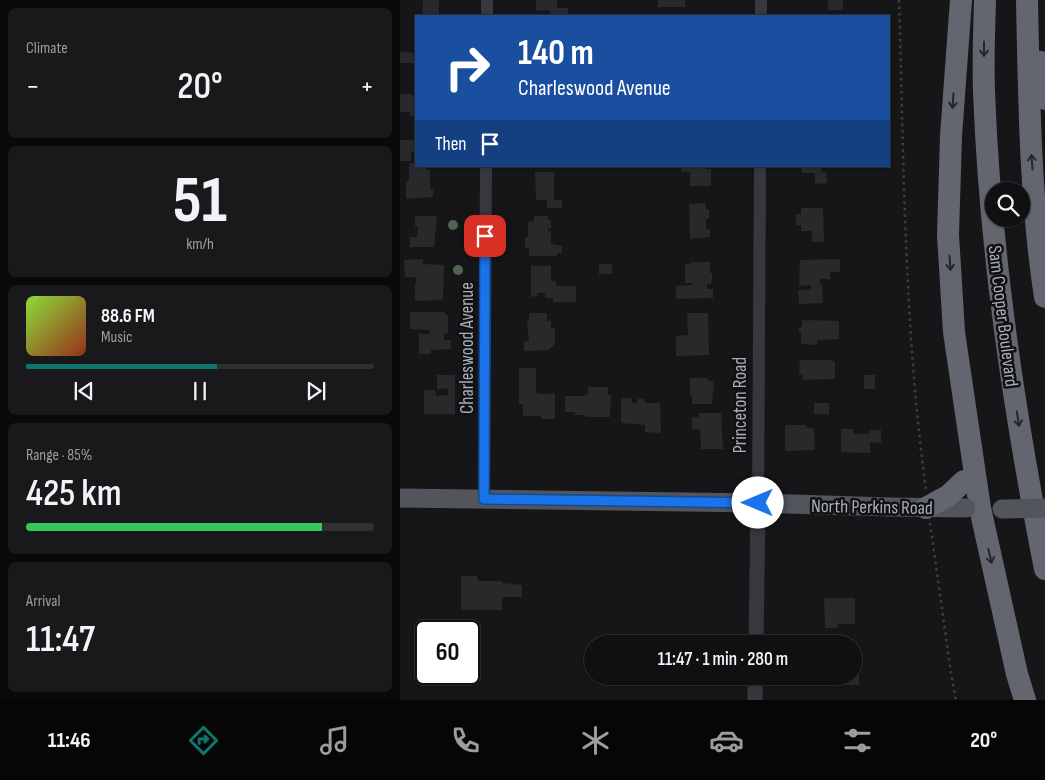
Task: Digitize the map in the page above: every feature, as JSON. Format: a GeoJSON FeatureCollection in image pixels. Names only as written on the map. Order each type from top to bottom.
{"type":"FeatureCollection","features":[{"type":"Feature","properties":{"kind":"highway"},"geometry":{"type":"LineString","coordinates":[[961,0],[951,136],[948,235],[954,332],[973,459],[973,508],[1025,700]]}},
{"type":"Feature","properties":{"kind":"highway","name":"Sam Cooper Boulevard"},"geometry":{"type":"LineString","coordinates":[[985,0],[984,90],[993,226],[1007,358],[1045,569]]}},
{"type":"Feature","properties":{"kind":"highway"},"geometry":{"type":"LineString","coordinates":[[1027,0],[1029,112],[1039,257],[1045,298]]}},
{"type":"Feature","properties":{"kind":"highway"},"geometry":{"type":"LineString","coordinates":[[1033,0],[1045,99]]}},
{"type":"Feature","properties":{"kind":"highway"},"geometry":{"type":"LineString","coordinates":[[927,507],[948,496],[964,481],[973,459]]}},
{"type":"Feature","properties":{"kind":"main road","name":"North Perkins Road"},"geometry":{"type":"LineString","coordinates":[[400,498],[758,503],[1002,509],[1045,508]]}},
{"type":"Feature","properties":{"kind":"street"},"geometry":{"type":"LineString","coordinates":[[486,15],[487,0]]}},
{"type":"Feature","properties":{"kind":"street"},"geometry":{"type":"LineString","coordinates":[[761,0],[761,15]]}},
{"type":"Feature","properties":{"kind":"street","name":"Charleswood Avenue"},"geometry":{"type":"LineString","coordinates":[[484,499],[486,167]]}},
{"type":"Feature","properties":{"kind":"street","name":"Princeton Road"},"geometry":{"type":"LineString","coordinates":[[756,635],[760,167]]}},
{"type":"Feature","properties":{"kind":"street"},"geometry":{"type":"LineString","coordinates":[[755,685],[755,700]]}},
{"type":"Feature","properties":{"kind":"path"},"geometry":{"type":"LineString","coordinates":[[899,0],[908,285],[920,448],[956,700]]}},
{"type":"Feature","properties":{"kind":"building"},"geometry":{"type":"Polygon","coordinates":[[[423,0],[439,0],[439,15],[422,14],[423,0]]]}},
{"type":"Feature","properties":{"kind":"building"},"geometry":{"type":"Polygon","coordinates":[[[536,0],[557,0],[557,8],[568,8],[568,15],[550,15],[550,10],[536,11],[536,0]]]}},
{"type":"Feature","properties":{"kind":"building"},"geometry":{"type":"Polygon","coordinates":[[[658,0],[685,0],[685,7],[658,7],[658,0]]]}},
{"type":"Feature","properties":{"kind":"building"},"geometry":{"type":"Polygon","coordinates":[[[828,0],[843,0],[843,10],[828,10],[828,0]]]}},
{"type":"Feature","properties":{"kind":"building"},"geometry":{"type":"Polygon","coordinates":[[[400,52],[415,53],[415,63],[400,63],[400,52]]]}},
{"type":"Feature","properties":{"kind":"building"},"geometry":{"type":"Polygon","coordinates":[[[400,94],[412,94],[412,96],[415,96],[415,117],[410,116],[410,112],[400,112],[400,94]]]}},
{"type":"Feature","properties":{"kind":"building"},"geometry":{"type":"Polygon","coordinates":[[[400,140],[415,140],[415,151],[411,152],[411,161],[400,161],[400,140]]]}},
{"type":"Feature","properties":{"kind":"building"},"geometry":{"type":"Polygon","coordinates":[[[409,163],[415,163],[415,167],[426,167],[426,170],[430,170],[430,189],[433,189],[433,197],[406,199],[406,181],[409,181],[409,163]]]}},
{"type":"Feature","properties":{"kind":"building"},"geometry":{"type":"Polygon","coordinates":[[[681,167],[706,167],[706,169],[711,169],[711,186],[690,186],[690,172],[681,172],[681,167]]]}},
{"type":"Feature","properties":{"kind":"building"},"geometry":{"type":"Polygon","coordinates":[[[801,167],[820,167],[822,172],[826,172],[827,183],[815,184],[815,173],[802,173],[801,167]]]}},
{"type":"Feature","properties":{"kind":"building"},"geometry":{"type":"Polygon","coordinates":[[[535,172],[554,172],[554,200],[562,200],[562,208],[547,208],[547,200],[536,200],[535,172]]]}},
{"type":"Feature","properties":{"kind":"building"},"geometry":{"type":"Polygon","coordinates":[[[706,203],[706,209],[709,209],[709,219],[706,219],[706,229],[710,229],[710,237],[690,239],[689,204],[706,203]]]}},
{"type":"Feature","properties":{"kind":"building"},"geometry":{"type":"Polygon","coordinates":[[[801,208],[823,208],[824,242],[812,242],[812,231],[801,231],[801,225],[796,225],[796,214],[801,214],[801,208]]]}},
{"type":"Feature","properties":{"kind":"building"},"geometry":{"type":"Polygon","coordinates":[[[415,216],[437,216],[434,247],[410,247],[410,237],[417,237],[418,226],[415,226],[415,216]]]}},
{"type":"Feature","properties":{"kind":"building"},"geometry":{"type":"Polygon","coordinates":[[[534,216],[548,216],[548,220],[551,220],[551,229],[548,228],[548,231],[551,231],[551,244],[562,246],[562,253],[557,253],[557,256],[529,256],[529,248],[525,248],[525,237],[528,237],[528,222],[534,221],[534,216]]]}},
{"type":"Feature","properties":{"kind":"building"},"geometry":{"type":"Polygon","coordinates":[[[423,259],[423,264],[444,265],[443,299],[441,300],[415,301],[415,283],[417,283],[415,277],[405,277],[404,260],[423,259]]]}},
{"type":"Feature","properties":{"kind":"building"},"geometry":{"type":"Polygon","coordinates":[[[840,259],[840,272],[830,272],[830,279],[820,279],[823,303],[799,304],[798,290],[811,290],[811,285],[799,286],[800,260],[840,259]]]}},
{"type":"Feature","properties":{"kind":"building"},"geometry":{"type":"Polygon","coordinates":[[[691,262],[710,262],[712,281],[711,284],[707,284],[707,289],[713,289],[713,298],[676,299],[676,286],[692,285],[692,283],[685,283],[685,264],[691,264],[691,262]]]}},
{"type":"Feature","properties":{"kind":"building"},"geometry":{"type":"Polygon","coordinates":[[[599,264],[612,264],[612,274],[599,274],[599,264]]]}},
{"type":"Feature","properties":{"kind":"building"},"geometry":{"type":"Polygon","coordinates":[[[531,266],[551,266],[551,281],[556,281],[556,286],[576,286],[576,302],[553,302],[553,298],[545,298],[545,293],[537,293],[537,296],[531,297],[531,266]]]}},
{"type":"Feature","properties":{"kind":"building"},"geometry":{"type":"Polygon","coordinates":[[[410,312],[445,312],[445,315],[448,315],[448,333],[444,333],[444,340],[451,340],[451,349],[431,350],[431,354],[419,354],[419,334],[430,334],[429,330],[410,329],[410,312]]]}},
{"type":"Feature","properties":{"kind":"building"},"geometry":{"type":"Polygon","coordinates":[[[529,313],[547,313],[547,321],[551,321],[551,328],[555,328],[555,343],[549,350],[524,351],[524,341],[529,341],[527,320],[529,320],[529,313]]]}},
{"type":"Feature","properties":{"kind":"building"},"geometry":{"type":"Polygon","coordinates":[[[687,313],[708,313],[709,355],[676,356],[676,336],[688,335],[687,313]]]}},
{"type":"Feature","properties":{"kind":"building"},"geometry":{"type":"Polygon","coordinates":[[[802,320],[839,321],[839,339],[817,340],[817,345],[801,344],[799,327],[802,327],[802,320]]]}},
{"type":"Feature","properties":{"kind":"building"},"geometry":{"type":"Polygon","coordinates":[[[800,360],[832,360],[832,362],[835,362],[835,379],[803,380],[803,374],[799,374],[800,360]]]}},
{"type":"Feature","properties":{"kind":"building"},"geometry":{"type":"Polygon","coordinates":[[[519,368],[536,368],[536,394],[540,392],[540,394],[555,394],[555,419],[541,419],[541,416],[523,416],[523,404],[519,404],[519,368]]]}},
{"type":"Feature","properties":{"kind":"building"},"geometry":{"type":"Polygon","coordinates":[[[437,375],[455,375],[455,414],[424,414],[424,390],[435,390],[436,396],[448,395],[448,388],[437,389],[437,375]]]}},
{"type":"Feature","properties":{"kind":"building"},"geometry":{"type":"Polygon","coordinates":[[[864,375],[875,375],[875,389],[864,389],[864,375]]]}},
{"type":"Feature","properties":{"kind":"building"},"geometry":{"type":"Polygon","coordinates":[[[690,378],[708,378],[708,381],[714,381],[712,404],[692,404],[690,378]]]}},
{"type":"Feature","properties":{"kind":"building"},"geometry":{"type":"Polygon","coordinates":[[[588,387],[608,387],[608,395],[611,395],[610,417],[586,417],[585,415],[575,415],[575,412],[565,412],[565,396],[588,395],[588,387]]]}},
{"type":"Feature","properties":{"kind":"building"},"geometry":{"type":"Polygon","coordinates":[[[621,398],[632,398],[632,403],[636,403],[638,399],[643,399],[646,403],[660,403],[661,433],[645,432],[645,425],[621,423],[621,398]]]}},
{"type":"Feature","properties":{"kind":"building"},"geometry":{"type":"Polygon","coordinates":[[[814,403],[829,403],[829,414],[814,414],[814,403]]]}},
{"type":"Feature","properties":{"kind":"building"},"geometry":{"type":"Polygon","coordinates":[[[699,413],[721,413],[723,449],[701,449],[700,429],[692,429],[692,417],[699,418],[699,413]]]}},
{"type":"Feature","properties":{"kind":"building"},"geometry":{"type":"Polygon","coordinates":[[[785,425],[806,425],[807,428],[814,428],[815,450],[785,451],[785,425]]]}},
{"type":"Feature","properties":{"kind":"building"},"geometry":{"type":"Polygon","coordinates":[[[841,429],[853,429],[854,434],[869,434],[869,430],[881,430],[881,443],[870,442],[870,453],[841,452],[841,429]]]}},
{"type":"Feature","properties":{"kind":"building"},"geometry":{"type":"Polygon","coordinates":[[[461,576],[477,576],[478,581],[502,581],[502,583],[522,585],[522,597],[502,597],[502,610],[461,610],[461,576]]]}},
{"type":"Feature","properties":{"kind":"building"},"geometry":{"type":"Polygon","coordinates":[[[824,598],[855,598],[855,624],[838,624],[838,628],[825,628],[824,598]]]}},
{"type":"Feature","properties":{"kind":"route"},"geometry":{"type":"LineString","coordinates":[[485,236],[484,499],[758,503]]}}]}
